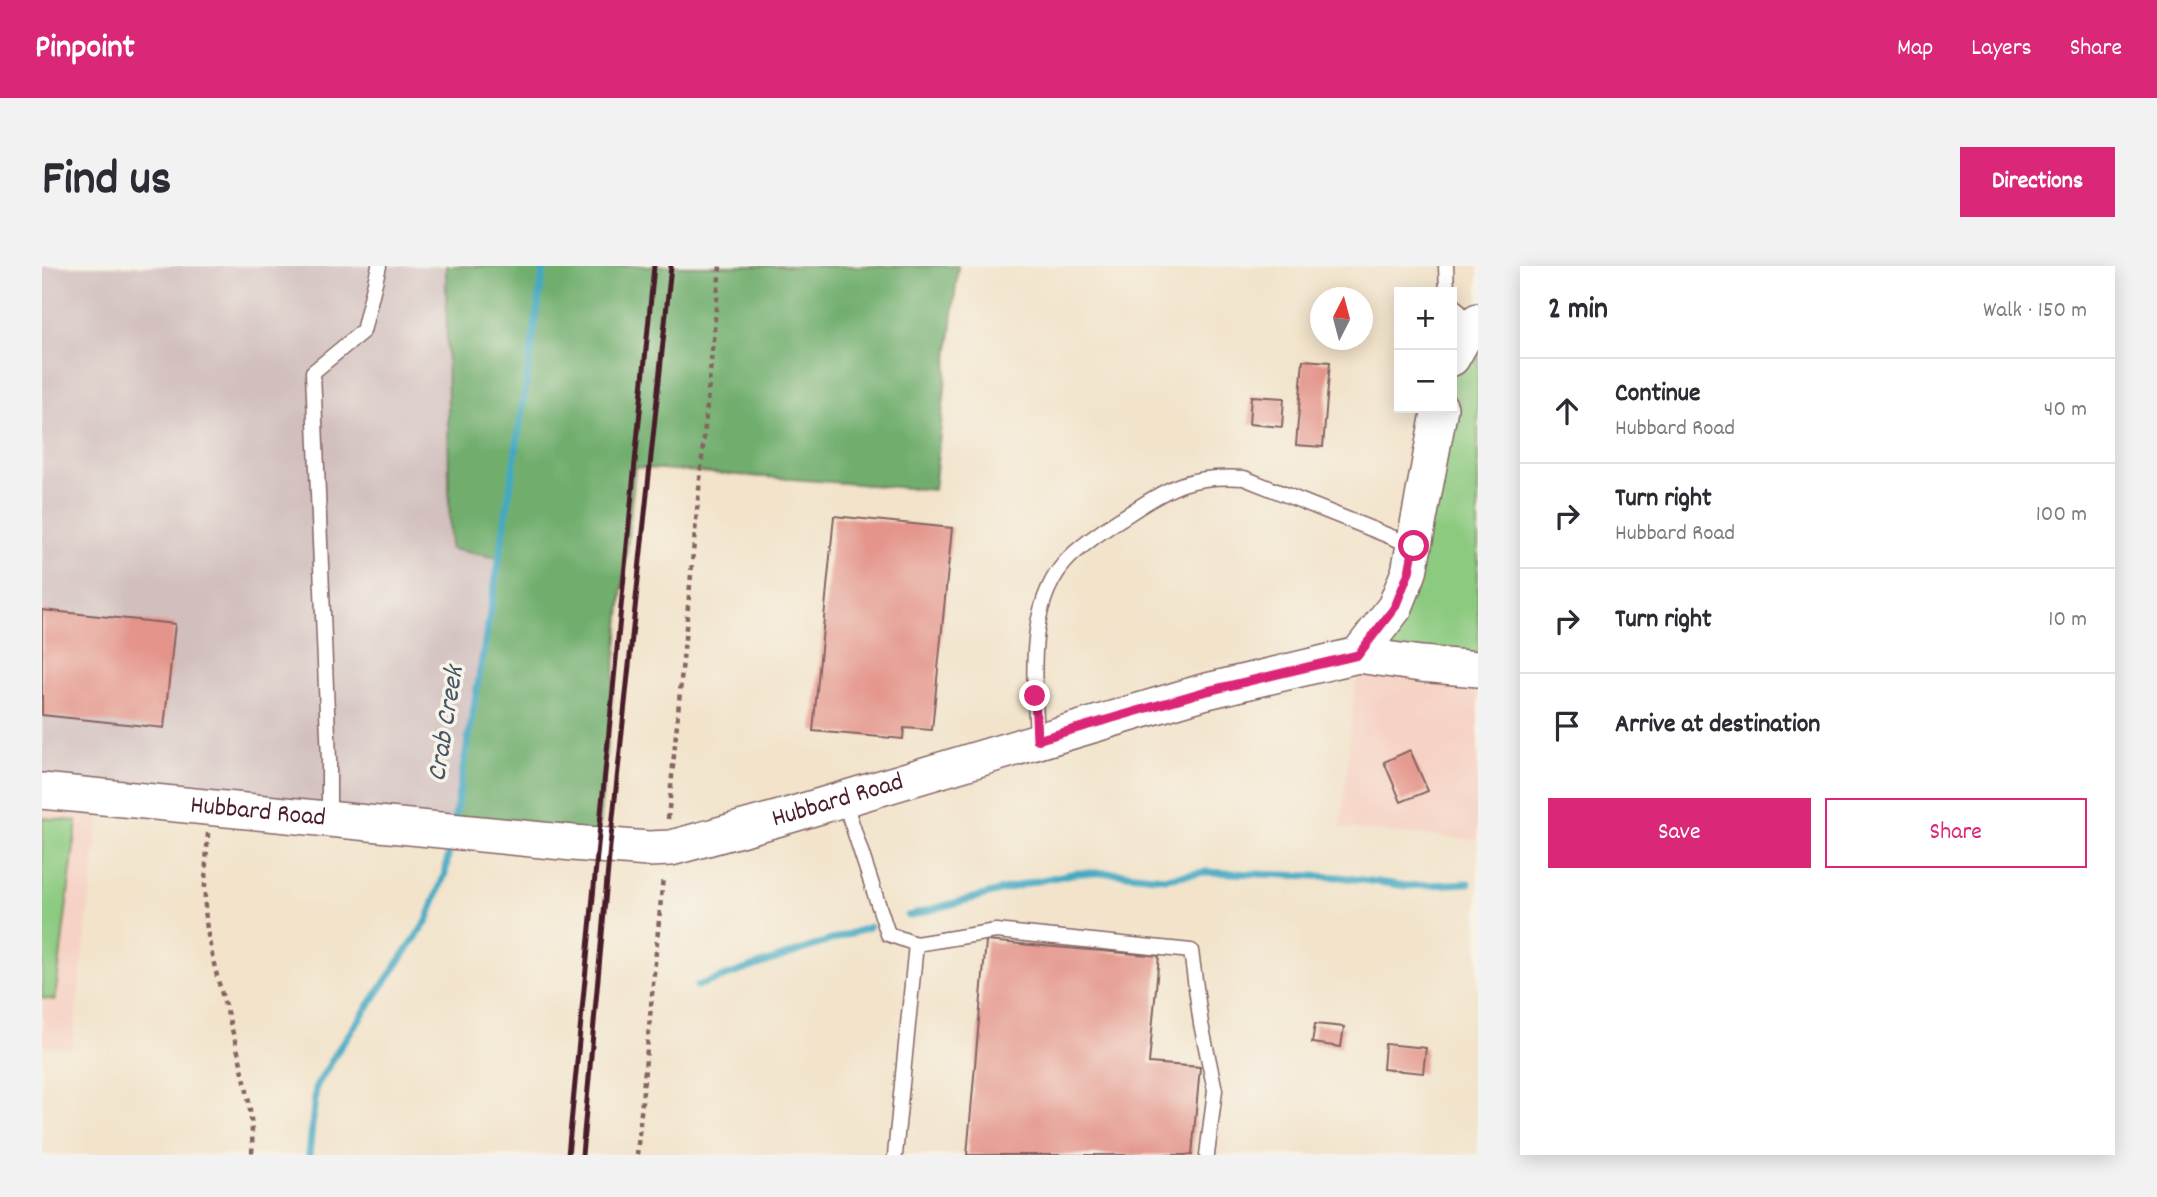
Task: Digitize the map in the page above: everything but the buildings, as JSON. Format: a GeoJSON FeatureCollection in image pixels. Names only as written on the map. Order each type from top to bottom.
{"type":"FeatureCollection","features":[{"type":"Feature","properties":{"kind":"street"},"geometry":{"type":"LineString","coordinates":[[1455,350],[1467,317]]}},
{"type":"Feature","properties":{"kind":"street"},"geometry":{"type":"LineString","coordinates":[[1439,413],[1409,572],[1395,607],[1358,655],[1478,669]]}},
{"type":"Feature","properties":{"kind":"street","name":"Hubbard Road"},"geometry":{"type":"LineString","coordinates":[[42,791],[648,849],[666,848],[843,799],[1203,692],[1358,655]]}},
{"type":"Feature","properties":{"kind":"lane"},"geometry":{"type":"LineString","coordinates":[[330,819],[313,373],[363,331],[379,266]]}},
{"type":"Feature","properties":{"kind":"lane"},"geometry":{"type":"LineString","coordinates":[[1446,266],[1447,287]]}},
{"type":"Feature","properties":{"kind":"lane"},"geometry":{"type":"LineString","coordinates":[[1037,740],[1035,662],[1039,621],[1050,583],[1069,558],[1100,533],[1171,487],[1195,479],[1244,478],[1414,546]]}},
{"type":"Feature","properties":{"kind":"lane"},"geometry":{"type":"LineString","coordinates":[[843,799],[875,902],[888,934],[916,944],[996,931],[1191,951],[1201,1024],[1215,1090],[1207,1155]]}},
{"type":"Feature","properties":{"kind":"lane"},"geometry":{"type":"LineString","coordinates":[[895,1155],[916,944]]}},
{"type":"Feature","properties":{"kind":"path"},"geometry":{"type":"LineString","coordinates":[[637,1155],[720,266]]}},
{"type":"Feature","properties":{"kind":"path"},"geometry":{"type":"LineString","coordinates":[[210,807],[205,886],[207,932],[254,1130],[252,1155]]}},
{"type":"Feature","properties":{"kind":"shaded area"},"geometry":{"type":"Polygon","coordinates":[[[42,266],[446,266],[450,549],[500,555],[453,831],[42,791],[42,266]]]}},
{"type":"Feature","properties":{"kind":"shaded area"},"geometry":{"type":"Polygon","coordinates":[[[1478,321],[1478,840],[1341,828],[1358,655],[1395,607],[1451,413],[1457,413],[1457,393],[1478,321]]]}},
{"type":"Feature","properties":{"kind":"shaded area"},"geometry":{"type":"Polygon","coordinates":[[[42,791],[102,797],[72,1049],[42,1046],[42,791]]]}},
{"type":"Feature","properties":{"kind":"green space"},"geometry":{"type":"Polygon","coordinates":[[[446,266],[958,266],[934,490],[635,467],[597,845],[453,831],[499,558],[450,549],[446,266]]]}},
{"type":"Feature","properties":{"kind":"green space"},"geometry":{"type":"Polygon","coordinates":[[[1478,321],[1478,669],[1358,655],[1395,607],[1451,413],[1457,413],[1457,351],[1478,321]]]}},
{"type":"Feature","properties":{"kind":"green space"},"geometry":{"type":"Polygon","coordinates":[[[42,818],[77,821],[55,1000],[42,998],[42,818]]]}},
{"type":"Feature","properties":{"kind":"waterway","name":"Crab Creek"},"geometry":{"type":"LineString","coordinates":[[454,822],[500,555],[544,266]]}},
{"type":"Feature","properties":{"kind":"waterway","name":"Crab Creek"},"geometry":{"type":"LineString","coordinates":[[309,1155],[316,1087],[340,1047],[427,921],[445,873],[451,840]]}},
{"type":"Feature","properties":{"kind":"waterway"},"geometry":{"type":"LineString","coordinates":[[908,916],[1032,882],[1076,873],[1117,873],[1165,878],[1205,872],[1340,877],[1407,886],[1469,883]]}},
{"type":"Feature","properties":{"kind":"waterway"},"geometry":{"type":"LineString","coordinates":[[697,986],[869,927]]}},
{"type":"Feature","properties":{"kind":"railway"},"geometry":{"type":"LineString","coordinates":[[568,1155],[654,266]]}},
{"type":"Feature","properties":{"kind":"railway"},"geometry":{"type":"LineString","coordinates":[[582,1155],[610,846],[671,266]]}},
{"type":"Feature","properties":{"kind":"route"},"geometry":{"type":"LineString","coordinates":[[1035,696],[1037,740],[1203,692],[1358,655],[1395,607],[1409,572],[1414,546]]}}]}
